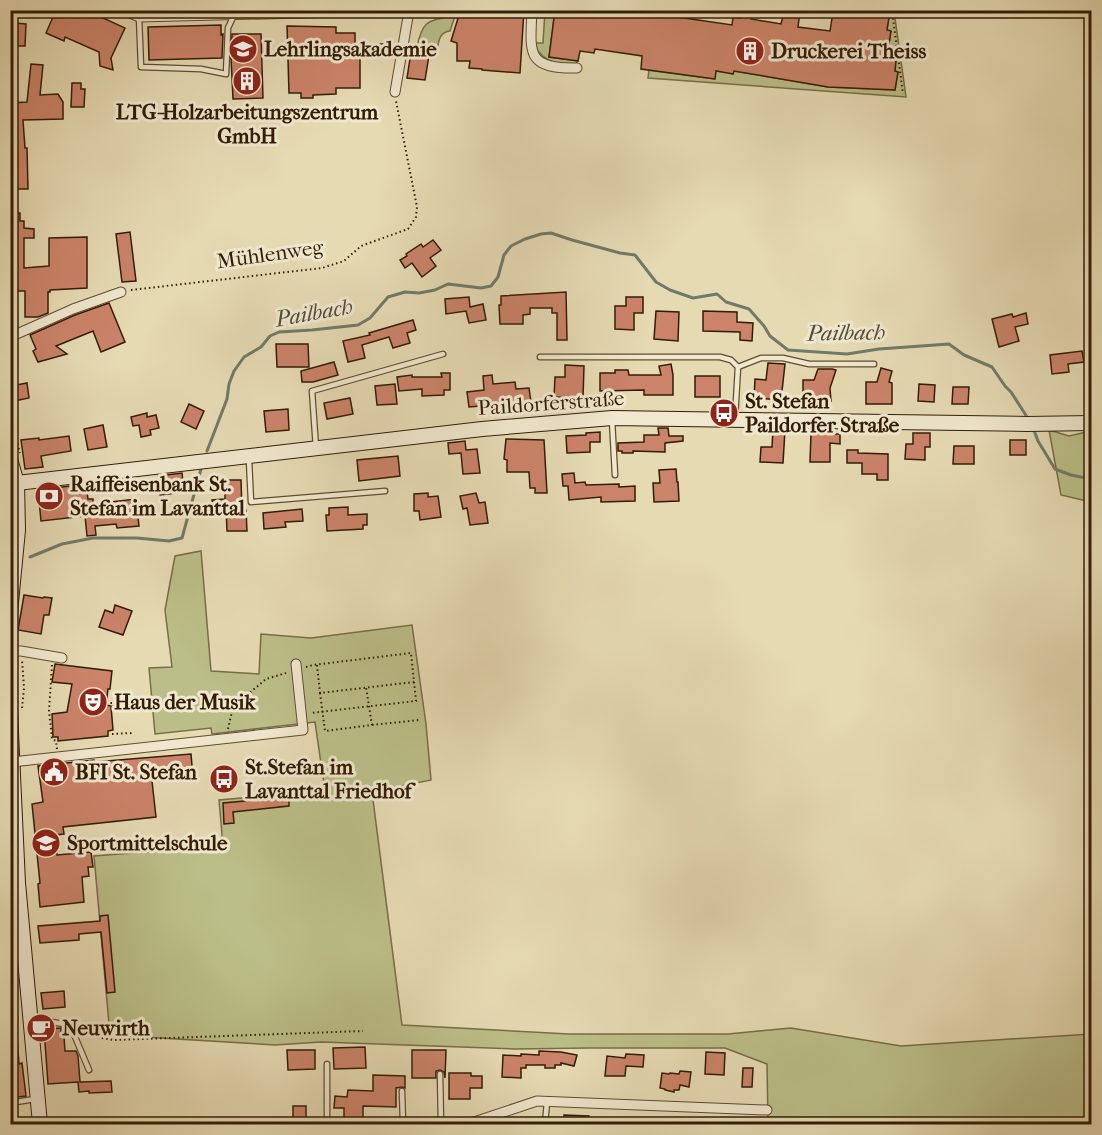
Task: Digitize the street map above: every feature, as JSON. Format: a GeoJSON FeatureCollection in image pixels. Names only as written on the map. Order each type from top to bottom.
{"type":"FeatureCollection","features":[{"type":"Feature","properties":{"kind":"street"},"geometry":{"type":"LineString","coordinates":[[123,10],[139,17],[422,10]]}},
{"type":"Feature","properties":{"kind":"street"},"geometry":{"type":"LineString","coordinates":[[532,10],[530,44],[533,56],[545,65],[561,69],[577,69]]}},
{"type":"Feature","properties":{"kind":"street"},"geometry":{"type":"LineString","coordinates":[[395,92],[409,11]]}},
{"type":"Feature","properties":{"kind":"street"},"geometry":{"type":"LineString","coordinates":[[10,337],[73,309],[121,292]]}},
{"type":"Feature","properties":{"kind":"street","name":"Paildorferstraße"},"geometry":{"type":"LineString","coordinates":[[16,483],[482,429],[612,418],[1092,423]]}},
{"type":"Feature","properties":{"kind":"street"},"geometry":{"type":"LineString","coordinates":[[10,459],[16,483],[18,530],[10,613]]}},
{"type":"Feature","properties":{"kind":"street"},"geometry":{"type":"LineString","coordinates":[[10,651],[62,658]]}},
{"type":"Feature","properties":{"kind":"street"},"geometry":{"type":"LineString","coordinates":[[12,762],[303,730],[296,667]]}},
{"type":"Feature","properties":{"kind":"street"},"geometry":{"type":"LineString","coordinates":[[16,712],[12,762],[12,813],[40,1125]]}},
{"type":"Feature","properties":{"kind":"street"},"geometry":{"type":"LineString","coordinates":[[468,1125],[537,1101],[766,1110]]}},
{"type":"Feature","properties":{"kind":"lane"},"geometry":{"type":"LineString","coordinates":[[139,17],[141,68],[201,69],[226,74],[228,28],[234,15]]}},
{"type":"Feature","properties":{"kind":"lane"},"geometry":{"type":"LineString","coordinates":[[1090,300],[1092,336]]}},
{"type":"Feature","properties":{"kind":"lane"},"geometry":{"type":"LineString","coordinates":[[316,448],[312,392],[443,354]]}},
{"type":"Feature","properties":{"kind":"lane"},"geometry":{"type":"LineString","coordinates":[[540,357],[720,357],[730,360],[738,367]]}},
{"type":"Feature","properties":{"kind":"lane"},"geometry":{"type":"LineString","coordinates":[[738,367],[761,358],[783,358],[809,364],[874,364]]}},
{"type":"Feature","properties":{"kind":"lane"},"geometry":{"type":"LineString","coordinates":[[735,419],[738,367]]}},
{"type":"Feature","properties":{"kind":"lane"},"geometry":{"type":"LineString","coordinates":[[612,418],[615,475]]}},
{"type":"Feature","properties":{"kind":"lane"},"geometry":{"type":"LineString","coordinates":[[248,456],[251,502],[385,491]]}},
{"type":"Feature","properties":{"kind":"lane"},"geometry":{"type":"LineString","coordinates":[[30,1019],[70,1025],[89,1070]]}},
{"type":"Feature","properties":{"kind":"lane"},"geometry":{"type":"LineString","coordinates":[[327,1064],[327,1125]]}},
{"type":"Feature","properties":{"kind":"lane"},"geometry":{"type":"LineString","coordinates":[[440,1074],[441,1125]]}},
{"type":"Feature","properties":{"kind":"lane"},"geometry":{"type":"LineString","coordinates":[[402,1091],[403,1125]]}},
{"type":"Feature","properties":{"kind":"lane"},"geometry":{"type":"LineString","coordinates":[[10,1103],[37,1099]]}},
{"type":"Feature","properties":{"kind":"lane"},"geometry":{"type":"LineString","coordinates":[[545,1125],[547,1102]]}},
{"type":"Feature","properties":{"kind":"path"},"geometry":{"type":"LineString","coordinates":[[889,10],[893,18],[903,94]]}},
{"type":"Feature","properties":{"kind":"path","name":"Mühlenweg"},"geometry":{"type":"LineString","coordinates":[[121,292],[322,268],[344,261],[361,246],[408,229],[416,217],[417,207],[395,92]]}},
{"type":"Feature","properties":{"kind":"path"},"geometry":{"type":"LineString","coordinates":[[16,712],[24,688],[21,651]]}},
{"type":"Feature","properties":{"kind":"path"},"geometry":{"type":"LineString","coordinates":[[226,739],[233,706],[266,679],[296,667],[411,653],[416,701],[301,714]]}},
{"type":"Feature","properties":{"kind":"path"},"geometry":{"type":"LineString","coordinates":[[317,664],[325,731],[419,720]]}},
{"type":"Feature","properties":{"kind":"path"},"geometry":{"type":"LineString","coordinates":[[50,677],[49,711],[52,740],[56,741],[57,750]]}},
{"type":"Feature","properties":{"kind":"path"},"geometry":{"type":"LineString","coordinates":[[320,693],[414,682]]}},
{"type":"Feature","properties":{"kind":"path"},"geometry":{"type":"LineString","coordinates":[[366,687],[372,725]]}},
{"type":"Feature","properties":{"kind":"path"},"geometry":{"type":"LineString","coordinates":[[106,703],[113,703],[114,708],[130,707]]}},
{"type":"Feature","properties":{"kind":"path"},"geometry":{"type":"LineString","coordinates":[[112,734],[133,733]]}},
{"type":"Feature","properties":{"kind":"path"},"geometry":{"type":"LineString","coordinates":[[75,1034],[114,1040],[363,1031]]}},
{"type":"Feature","properties":{"kind":"green space"},"geometry":{"type":"Polygon","coordinates":[[[545,11],[555,11],[549,57],[578,61],[575,65],[550,61],[537,49],[534,43],[543,43],[545,11]]]}},
{"type":"Feature","properties":{"kind":"green space"},"geometry":{"type":"Polygon","coordinates":[[[892,11],[894,11],[906,97],[648,78],[649,70],[714,79],[716,69],[733,74],[734,71],[828,87],[895,90],[898,72],[895,71],[896,61],[892,60],[893,51],[888,50],[891,31],[887,30],[892,11]]]}},
{"type":"Feature","properties":{"kind":"green space"},"geometry":{"type":"Polygon","coordinates":[[[455,16],[450,31],[444,33],[440,38],[437,50],[417,47],[422,31],[428,22],[455,16]]]}},
{"type":"Feature","properties":{"kind":"green space"},"geometry":{"type":"Polygon","coordinates":[[[1049,430],[1069,436],[1091,431],[1091,502],[1061,495],[1049,430]]]}},
{"type":"Feature","properties":{"kind":"green space"},"geometry":{"type":"Polygon","coordinates":[[[201,551],[211,671],[259,674],[261,634],[311,638],[412,625],[426,724],[431,780],[372,792],[402,1025],[569,1034],[728,1034],[791,1028],[901,1046],[1091,1034],[1091,1124],[701,1124],[702,1118],[768,1122],[767,1064],[725,1048],[516,1049],[321,1042],[275,1045],[110,1035],[94,856],[223,846],[219,800],[325,791],[315,722],[212,734],[211,728],[155,734],[149,668],[172,667],[165,610],[175,556],[201,551]]]}},
{"type":"Feature","properties":{"kind":"building"},"geometry":{"type":"Polygon","coordinates":[[[56,10],[86,10],[125,28],[111,58],[113,70],[100,66],[99,52],[65,37],[64,41],[46,33],[56,10]]]}},
{"type":"Feature","properties":{"kind":"building"},"geometry":{"type":"Polygon","coordinates":[[[472,10],[524,10],[520,73],[469,68],[470,61],[457,61],[457,43],[451,41],[459,15],[466,17],[472,10]]]}},
{"type":"Feature","properties":{"kind":"building","name":"Druckerei Theiss"},"geometry":{"type":"Polygon","coordinates":[[[555,10],[665,10],[664,15],[732,25],[733,17],[740,18],[741,10],[752,10],[751,19],[781,24],[783,16],[790,17],[790,10],[794,10],[800,11],[798,27],[830,31],[833,12],[889,17],[887,30],[891,31],[888,50],[893,50],[892,60],[896,60],[895,71],[898,72],[895,90],[828,87],[734,71],[733,74],[716,71],[715,79],[641,69],[642,56],[595,49],[594,53],[580,51],[578,61],[549,57],[555,10]]]}},
{"type":"Feature","properties":{"kind":"building"},"geometry":{"type":"Polygon","coordinates":[[[15,23],[26,24],[25,46],[10,46],[10,29],[15,29],[15,23]]]}},
{"type":"Feature","properties":{"kind":"building"},"geometry":{"type":"Polygon","coordinates":[[[221,25],[222,58],[149,60],[148,27],[221,25]]]}},
{"type":"Feature","properties":{"kind":"building"},"geometry":{"type":"Polygon","coordinates":[[[287,26],[336,27],[336,33],[355,33],[355,44],[390,44],[390,57],[360,57],[360,88],[336,88],[336,94],[301,98],[301,93],[289,93],[287,26]]]}},
{"type":"Feature","properties":{"kind":"building","name":"LTG-Holzarbeitungszentrum GmbH"},"geometry":{"type":"Polygon","coordinates":[[[232,34],[261,34],[263,98],[233,99],[232,34]]]}},
{"type":"Feature","properties":{"kind":"building"},"geometry":{"type":"Polygon","coordinates":[[[412,46],[430,49],[425,80],[407,78],[412,46]]]}},
{"type":"Feature","properties":{"kind":"building"},"geometry":{"type":"Polygon","coordinates":[[[31,64],[43,65],[40,95],[58,94],[63,102],[63,119],[23,120],[25,148],[27,148],[28,189],[10,189],[10,103],[27,102],[31,64]]]}},
{"type":"Feature","properties":{"kind":"building"},"geometry":{"type":"Polygon","coordinates":[[[72,83],[81,83],[81,89],[85,89],[84,107],[71,107],[72,83]]]}},
{"type":"Feature","properties":{"kind":"building"},"geometry":{"type":"Polygon","coordinates":[[[10,213],[20,213],[20,221],[24,221],[24,228],[34,229],[34,238],[24,238],[24,268],[49,266],[49,238],[87,237],[87,288],[50,290],[48,292],[48,313],[38,317],[25,317],[25,291],[12,291],[10,287],[10,213]]]}},
{"type":"Feature","properties":{"kind":"building"},"geometry":{"type":"Polygon","coordinates":[[[130,232],[136,281],[122,282],[116,234],[130,232]]]}},
{"type":"Feature","properties":{"kind":"building"},"geometry":{"type":"Polygon","coordinates":[[[433,240],[441,250],[430,258],[436,266],[422,277],[412,263],[405,268],[400,260],[407,256],[406,254],[421,244],[423,247],[433,240]]]}},
{"type":"Feature","properties":{"kind":"building"},"geometry":{"type":"Polygon","coordinates":[[[566,292],[567,340],[557,340],[557,313],[552,313],[552,308],[530,308],[530,314],[523,315],[523,324],[500,324],[501,296],[566,292]]]}},
{"type":"Feature","properties":{"kind":"building"},"geometry":{"type":"Polygon","coordinates":[[[469,297],[470,307],[483,304],[486,320],[469,323],[466,311],[446,314],[445,299],[469,297]]]}},
{"type":"Feature","properties":{"kind":"building"},"geometry":{"type":"Polygon","coordinates":[[[626,297],[643,297],[643,313],[634,313],[634,330],[615,329],[615,306],[626,306],[626,297]]]}},
{"type":"Feature","properties":{"kind":"building"},"geometry":{"type":"Polygon","coordinates":[[[109,303],[125,342],[101,352],[93,331],[56,346],[67,354],[38,362],[30,335],[109,303]]]}},
{"type":"Feature","properties":{"kind":"building"},"geometry":{"type":"Polygon","coordinates":[[[656,311],[679,312],[678,341],[654,339],[656,311]]]}},
{"type":"Feature","properties":{"kind":"building"},"geometry":{"type":"Polygon","coordinates":[[[703,311],[737,312],[737,322],[753,323],[752,341],[740,340],[740,332],[703,331],[703,311]]]}},
{"type":"Feature","properties":{"kind":"building"},"geometry":{"type":"Polygon","coordinates":[[[1026,313],[1028,324],[1015,327],[1019,341],[999,347],[992,319],[1026,313]]]}},
{"type":"Feature","properties":{"kind":"building"},"geometry":{"type":"Polygon","coordinates":[[[413,320],[416,330],[407,333],[410,343],[393,348],[389,337],[362,345],[365,358],[348,362],[343,341],[370,335],[369,333],[413,320]]]}},
{"type":"Feature","properties":{"kind":"building"},"geometry":{"type":"Polygon","coordinates":[[[276,344],[308,344],[309,367],[277,367],[276,344]]]}},
{"type":"Feature","properties":{"kind":"building"},"geometry":{"type":"Polygon","coordinates":[[[1082,351],[1084,362],[1068,364],[1069,372],[1052,374],[1050,355],[1082,351]]]}},
{"type":"Feature","properties":{"kind":"building"},"geometry":{"type":"Polygon","coordinates":[[[334,362],[338,375],[313,382],[302,382],[301,371],[334,362]]]}},
{"type":"Feature","properties":{"kind":"building"},"geometry":{"type":"Polygon","coordinates":[[[768,363],[785,364],[781,400],[754,398],[755,379],[766,380],[768,363]]]}},
{"type":"Feature","properties":{"kind":"building"},"geometry":{"type":"Polygon","coordinates":[[[671,364],[673,395],[644,395],[644,390],[600,391],[600,373],[628,370],[629,375],[661,375],[659,366],[671,364]]]}},
{"type":"Feature","properties":{"kind":"building"},"geometry":{"type":"Polygon","coordinates":[[[565,365],[584,366],[583,398],[554,397],[555,377],[565,377],[565,365]]]}},
{"type":"Feature","properties":{"kind":"building"},"geometry":{"type":"Polygon","coordinates":[[[881,368],[892,371],[889,382],[892,383],[892,404],[866,404],[866,382],[877,382],[881,368]]]}},
{"type":"Feature","properties":{"kind":"building"},"geometry":{"type":"Polygon","coordinates":[[[818,369],[836,370],[830,388],[831,401],[803,402],[803,380],[814,380],[818,369]]]}},
{"type":"Feature","properties":{"kind":"building"},"geometry":{"type":"Polygon","coordinates":[[[441,373],[450,373],[450,390],[444,390],[444,395],[422,396],[422,389],[399,391],[397,377],[412,375],[412,377],[442,377],[441,373]]]}},
{"type":"Feature","properties":{"kind":"building"},"geometry":{"type":"Polygon","coordinates":[[[492,375],[493,384],[515,382],[516,389],[529,388],[531,402],[469,407],[467,392],[484,390],[483,376],[492,375]]]}},
{"type":"Feature","properties":{"kind":"building"},"geometry":{"type":"Polygon","coordinates":[[[695,376],[720,376],[720,397],[695,397],[695,376]]]}},
{"type":"Feature","properties":{"kind":"building"},"geometry":{"type":"Polygon","coordinates":[[[27,383],[29,398],[14,401],[11,386],[27,383]]]}},
{"type":"Feature","properties":{"kind":"building"},"geometry":{"type":"Polygon","coordinates":[[[395,384],[397,404],[377,405],[375,386],[395,384]]]}},
{"type":"Feature","properties":{"kind":"building"},"geometry":{"type":"Polygon","coordinates":[[[919,384],[935,385],[934,402],[918,401],[919,384]]]}},
{"type":"Feature","properties":{"kind":"building"},"geometry":{"type":"Polygon","coordinates":[[[953,387],[969,387],[968,404],[952,404],[953,387]]]}},
{"type":"Feature","properties":{"kind":"building"},"geometry":{"type":"Polygon","coordinates":[[[350,398],[353,414],[327,419],[324,403],[350,398]]]}},
{"type":"Feature","properties":{"kind":"building"},"geometry":{"type":"Polygon","coordinates":[[[189,404],[204,411],[196,429],[181,422],[189,404]]]}},
{"type":"Feature","properties":{"kind":"building"},"geometry":{"type":"Polygon","coordinates":[[[288,409],[289,430],[266,432],[264,411],[288,409]]]}},
{"type":"Feature","properties":{"kind":"building"},"geometry":{"type":"Polygon","coordinates":[[[147,413],[147,417],[156,415],[159,428],[150,430],[151,435],[141,437],[139,425],[133,426],[131,417],[147,413]]]}},
{"type":"Feature","properties":{"kind":"building"},"geometry":{"type":"Polygon","coordinates":[[[103,425],[107,447],[88,450],[84,429],[103,425]]]}},
{"type":"Feature","properties":{"kind":"building"},"geometry":{"type":"Polygon","coordinates":[[[658,428],[668,428],[669,436],[683,436],[683,441],[665,443],[665,452],[622,453],[618,451],[618,443],[644,442],[644,435],[659,435],[658,428]]]}},
{"type":"Feature","properties":{"kind":"building"},"geometry":{"type":"Polygon","coordinates":[[[773,430],[785,430],[783,463],[760,462],[761,447],[772,447],[773,430]]]}},
{"type":"Feature","properties":{"kind":"building"},"geometry":{"type":"Polygon","coordinates":[[[600,432],[600,442],[590,442],[590,452],[567,453],[566,436],[600,432]]]}},
{"type":"Feature","properties":{"kind":"building"},"geometry":{"type":"Polygon","coordinates":[[[913,433],[930,433],[930,447],[925,447],[925,460],[905,459],[906,444],[913,444],[913,433]]]}},
{"type":"Feature","properties":{"kind":"building"},"geometry":{"type":"Polygon","coordinates":[[[811,434],[840,434],[840,444],[830,443],[830,462],[810,462],[811,434]]]}},
{"type":"Feature","properties":{"kind":"building"},"geometry":{"type":"Polygon","coordinates":[[[69,436],[71,451],[41,456],[43,467],[25,469],[21,440],[69,436]]]}},
{"type":"Feature","properties":{"kind":"building"},"geometry":{"type":"Polygon","coordinates":[[[506,439],[544,440],[547,493],[535,493],[535,488],[530,488],[529,472],[507,472],[507,460],[504,459],[506,439]]]}},
{"type":"Feature","properties":{"kind":"building"},"geometry":{"type":"Polygon","coordinates":[[[1010,440],[1026,440],[1026,455],[1010,455],[1010,440]]]}},
{"type":"Feature","properties":{"kind":"building"},"geometry":{"type":"Polygon","coordinates":[[[465,441],[466,450],[477,449],[480,473],[463,474],[461,453],[449,454],[448,443],[465,441]]]}},
{"type":"Feature","properties":{"kind":"building"},"geometry":{"type":"Polygon","coordinates":[[[954,446],[974,446],[974,464],[953,464],[954,446]]]}},
{"type":"Feature","properties":{"kind":"building"},"geometry":{"type":"Polygon","coordinates":[[[847,450],[858,450],[858,453],[888,454],[888,480],[877,480],[877,474],[862,474],[862,463],[847,463],[847,450]]]}},
{"type":"Feature","properties":{"kind":"building"},"geometry":{"type":"Polygon","coordinates":[[[398,456],[400,476],[359,481],[357,460],[398,456]]]}},
{"type":"Feature","properties":{"kind":"building"},"geometry":{"type":"Polygon","coordinates":[[[676,469],[679,501],[654,502],[653,483],[660,483],[659,470],[676,469]]]}},
{"type":"Feature","properties":{"kind":"building"},"geometry":{"type":"Polygon","coordinates":[[[182,473],[184,492],[160,495],[158,476],[182,473]]]}},
{"type":"Feature","properties":{"kind":"building"},"geometry":{"type":"Polygon","coordinates":[[[574,473],[575,483],[635,486],[635,501],[601,502],[601,497],[569,500],[568,486],[563,486],[562,474],[574,473]]]}},
{"type":"Feature","properties":{"kind":"building"},"geometry":{"type":"Polygon","coordinates":[[[225,480],[241,480],[242,510],[246,510],[247,531],[227,531],[226,508],[213,508],[212,500],[225,499],[225,480]]]}},
{"type":"Feature","properties":{"kind":"building"},"geometry":{"type":"Polygon","coordinates":[[[86,484],[88,499],[93,499],[93,504],[136,499],[139,526],[117,528],[116,524],[95,526],[96,535],[87,536],[85,516],[41,521],[38,490],[86,484]]]}},
{"type":"Feature","properties":{"kind":"building"},"geometry":{"type":"Polygon","coordinates":[[[428,493],[428,497],[438,496],[441,517],[420,520],[419,511],[414,511],[414,494],[428,493]]]}},
{"type":"Feature","properties":{"kind":"building"},"geometry":{"type":"Polygon","coordinates":[[[476,493],[479,503],[485,502],[488,523],[470,525],[467,508],[463,509],[460,496],[476,493]]]}},
{"type":"Feature","properties":{"kind":"building"},"geometry":{"type":"Polygon","coordinates":[[[348,507],[348,515],[367,514],[367,525],[363,525],[363,529],[327,531],[326,515],[329,515],[329,508],[348,507]]]}},
{"type":"Feature","properties":{"kind":"building"},"geometry":{"type":"Polygon","coordinates":[[[302,509],[303,521],[285,522],[286,527],[264,529],[263,513],[302,509]]]}},
{"type":"Feature","properties":{"kind":"building"},"geometry":{"type":"Polygon","coordinates":[[[24,595],[52,598],[49,615],[44,615],[41,634],[18,630],[24,595]]]}},
{"type":"Feature","properties":{"kind":"building"},"geometry":{"type":"Polygon","coordinates":[[[115,605],[132,611],[123,635],[99,627],[105,610],[113,613],[115,605]]]}},
{"type":"Feature","properties":{"kind":"building","name":"Haus der Musik"},"geometry":{"type":"Polygon","coordinates":[[[55,664],[112,671],[106,705],[111,706],[113,730],[108,731],[108,736],[58,741],[58,737],[53,737],[52,714],[67,712],[72,684],[52,682],[55,664]]]}},
{"type":"Feature","properties":{"kind":"building"},"geometry":{"type":"Polygon","coordinates":[[[191,754],[193,777],[152,781],[156,817],[63,827],[64,834],[55,835],[57,855],[91,852],[93,867],[88,867],[89,876],[82,877],[84,902],[40,907],[38,884],[40,883],[32,804],[43,802],[38,766],[191,754]]]}},
{"type":"Feature","properties":{"kind":"building"},"geometry":{"type":"Polygon","coordinates":[[[289,797],[289,806],[233,812],[234,823],[224,824],[223,803],[289,797]]]}},
{"type":"Feature","properties":{"kind":"building"},"geometry":{"type":"Polygon","coordinates":[[[108,915],[115,992],[107,993],[101,932],[79,934],[79,940],[40,943],[38,926],[100,921],[100,916],[108,915]]]}},
{"type":"Feature","properties":{"kind":"building"},"geometry":{"type":"Polygon","coordinates":[[[64,991],[65,1007],[43,1009],[41,993],[64,991]]]}},
{"type":"Feature","properties":{"kind":"building"},"geometry":{"type":"Polygon","coordinates":[[[61,1028],[65,1051],[76,1051],[78,1056],[80,1082],[111,1081],[112,1092],[79,1092],[78,1082],[48,1084],[44,1029],[61,1028]]]}},
{"type":"Feature","properties":{"kind":"building"},"geometry":{"type":"Polygon","coordinates":[[[17,1037],[19,1064],[22,1063],[26,1096],[10,1098],[10,1038],[17,1037]]]}},
{"type":"Feature","properties":{"kind":"building"},"geometry":{"type":"Polygon","coordinates":[[[365,1047],[366,1068],[334,1069],[333,1048],[365,1047]]]}},
{"type":"Feature","properties":{"kind":"building"},"geometry":{"type":"Polygon","coordinates":[[[287,1050],[315,1050],[315,1069],[288,1070],[287,1050]]]}},
{"type":"Feature","properties":{"kind":"building"},"geometry":{"type":"Polygon","coordinates":[[[412,1050],[446,1050],[445,1078],[444,1072],[440,1070],[436,1071],[436,1078],[412,1078],[412,1050]]]}},
{"type":"Feature","properties":{"kind":"building"},"geometry":{"type":"Polygon","coordinates":[[[539,1051],[577,1055],[574,1066],[561,1063],[561,1065],[555,1065],[555,1068],[545,1068],[545,1065],[526,1065],[526,1068],[521,1068],[521,1078],[502,1077],[503,1055],[539,1055],[539,1051]]]}},
{"type":"Feature","properties":{"kind":"building"},"geometry":{"type":"Polygon","coordinates":[[[706,1052],[725,1053],[724,1075],[705,1074],[706,1052]]]}},
{"type":"Feature","properties":{"kind":"building"},"geometry":{"type":"Polygon","coordinates":[[[626,1054],[644,1055],[643,1067],[626,1066],[625,1076],[605,1076],[607,1056],[625,1058],[626,1054]]]}},
{"type":"Feature","properties":{"kind":"building"},"geometry":{"type":"Polygon","coordinates":[[[743,1068],[753,1068],[752,1087],[742,1087],[743,1068]]]}},
{"type":"Feature","properties":{"kind":"building"},"geometry":{"type":"Polygon","coordinates":[[[680,1071],[691,1072],[689,1087],[680,1085],[679,1090],[674,1090],[674,1092],[660,1088],[662,1073],[679,1074],[680,1071]]]}},
{"type":"Feature","properties":{"kind":"building"},"geometry":{"type":"Polygon","coordinates":[[[449,1073],[471,1073],[471,1076],[482,1076],[482,1088],[470,1088],[470,1099],[449,1099],[449,1073]]]}},
{"type":"Feature","properties":{"kind":"building"},"geometry":{"type":"Polygon","coordinates":[[[373,1075],[405,1076],[405,1088],[396,1088],[396,1107],[363,1106],[363,1122],[344,1122],[344,1108],[334,1108],[335,1096],[347,1097],[348,1090],[373,1091],[373,1075]]]}},
{"type":"Feature","properties":{"kind":"building"},"geometry":{"type":"Polygon","coordinates":[[[293,1106],[306,1106],[306,1125],[293,1125],[293,1106]]]}},
{"type":"Feature","properties":{"kind":"building"},"geometry":{"type":"Polygon","coordinates":[[[564,1115],[589,1116],[589,1125],[564,1125],[564,1115]]]}},
{"type":"Feature","properties":{"kind":"waterway","name":"Pailbach"},"geometry":{"type":"LineString","coordinates":[[207,451],[227,399],[234,371],[244,357],[261,347],[270,336],[279,332],[358,325],[370,318],[388,297],[405,292],[419,293],[435,290],[448,284],[481,288],[491,286],[498,277],[504,255],[511,246],[525,239],[551,233],[620,253],[635,255],[656,282],[670,290],[693,298],[717,294],[726,302],[749,309],[770,336],[788,350],[847,354],[879,349],[949,344],[964,355],[992,367],[1029,420]]}},
{"type":"Feature","properties":{"kind":"waterway","name":"Pailbach"},"geometry":{"type":"LineString","coordinates":[[1033,428],[1055,469],[1071,475],[1092,478]]}},
{"type":"Feature","properties":{"kind":"waterway","name":"Pailbach"},"geometry":{"type":"LineString","coordinates":[[30,557],[62,544],[93,538],[169,541],[182,538],[201,469]]}},
{"type":"Feature","properties":{"kind":"place","name":"Lehrlingsakademie"},"geometry":{"type":"Point","coordinates":[243,49]}},
{"type":"Feature","properties":{"kind":"place","name":"Druckerei Theiss"},"geometry":{"type":"Point","coordinates":[750,51]}},
{"type":"Feature","properties":{"kind":"place","name":"LTG-Holzarbeitungszentrum GmbH"},"geometry":{"type":"Point","coordinates":[247,81]}},
{"type":"Feature","properties":{"kind":"place","name":"St. Stefan Paildorfer Straße"},"geometry":{"type":"Point","coordinates":[724,413]}},
{"type":"Feature","properties":{"kind":"place","name":"Raiffeisenbank St. Stefan im Lavanttal"},"geometry":{"type":"Point","coordinates":[49,496]}},
{"type":"Feature","properties":{"kind":"place","name":"Haus der Musik"},"geometry":{"type":"Point","coordinates":[93,702]}},
{"type":"Feature","properties":{"kind":"place","name":"BFI St. Stefan"},"geometry":{"type":"Point","coordinates":[54,772]}},
{"type":"Feature","properties":{"kind":"place","name":"St.Stefan im Lavanttal Friedhof"},"geometry":{"type":"Point","coordinates":[224,779]}},
{"type":"Feature","properties":{"kind":"place","name":"Sportmittelschule"},"geometry":{"type":"Point","coordinates":[46,843]}},
{"type":"Feature","properties":{"kind":"place","name":"Neuwirth"},"geometry":{"type":"Point","coordinates":[41,1028]}}]}
